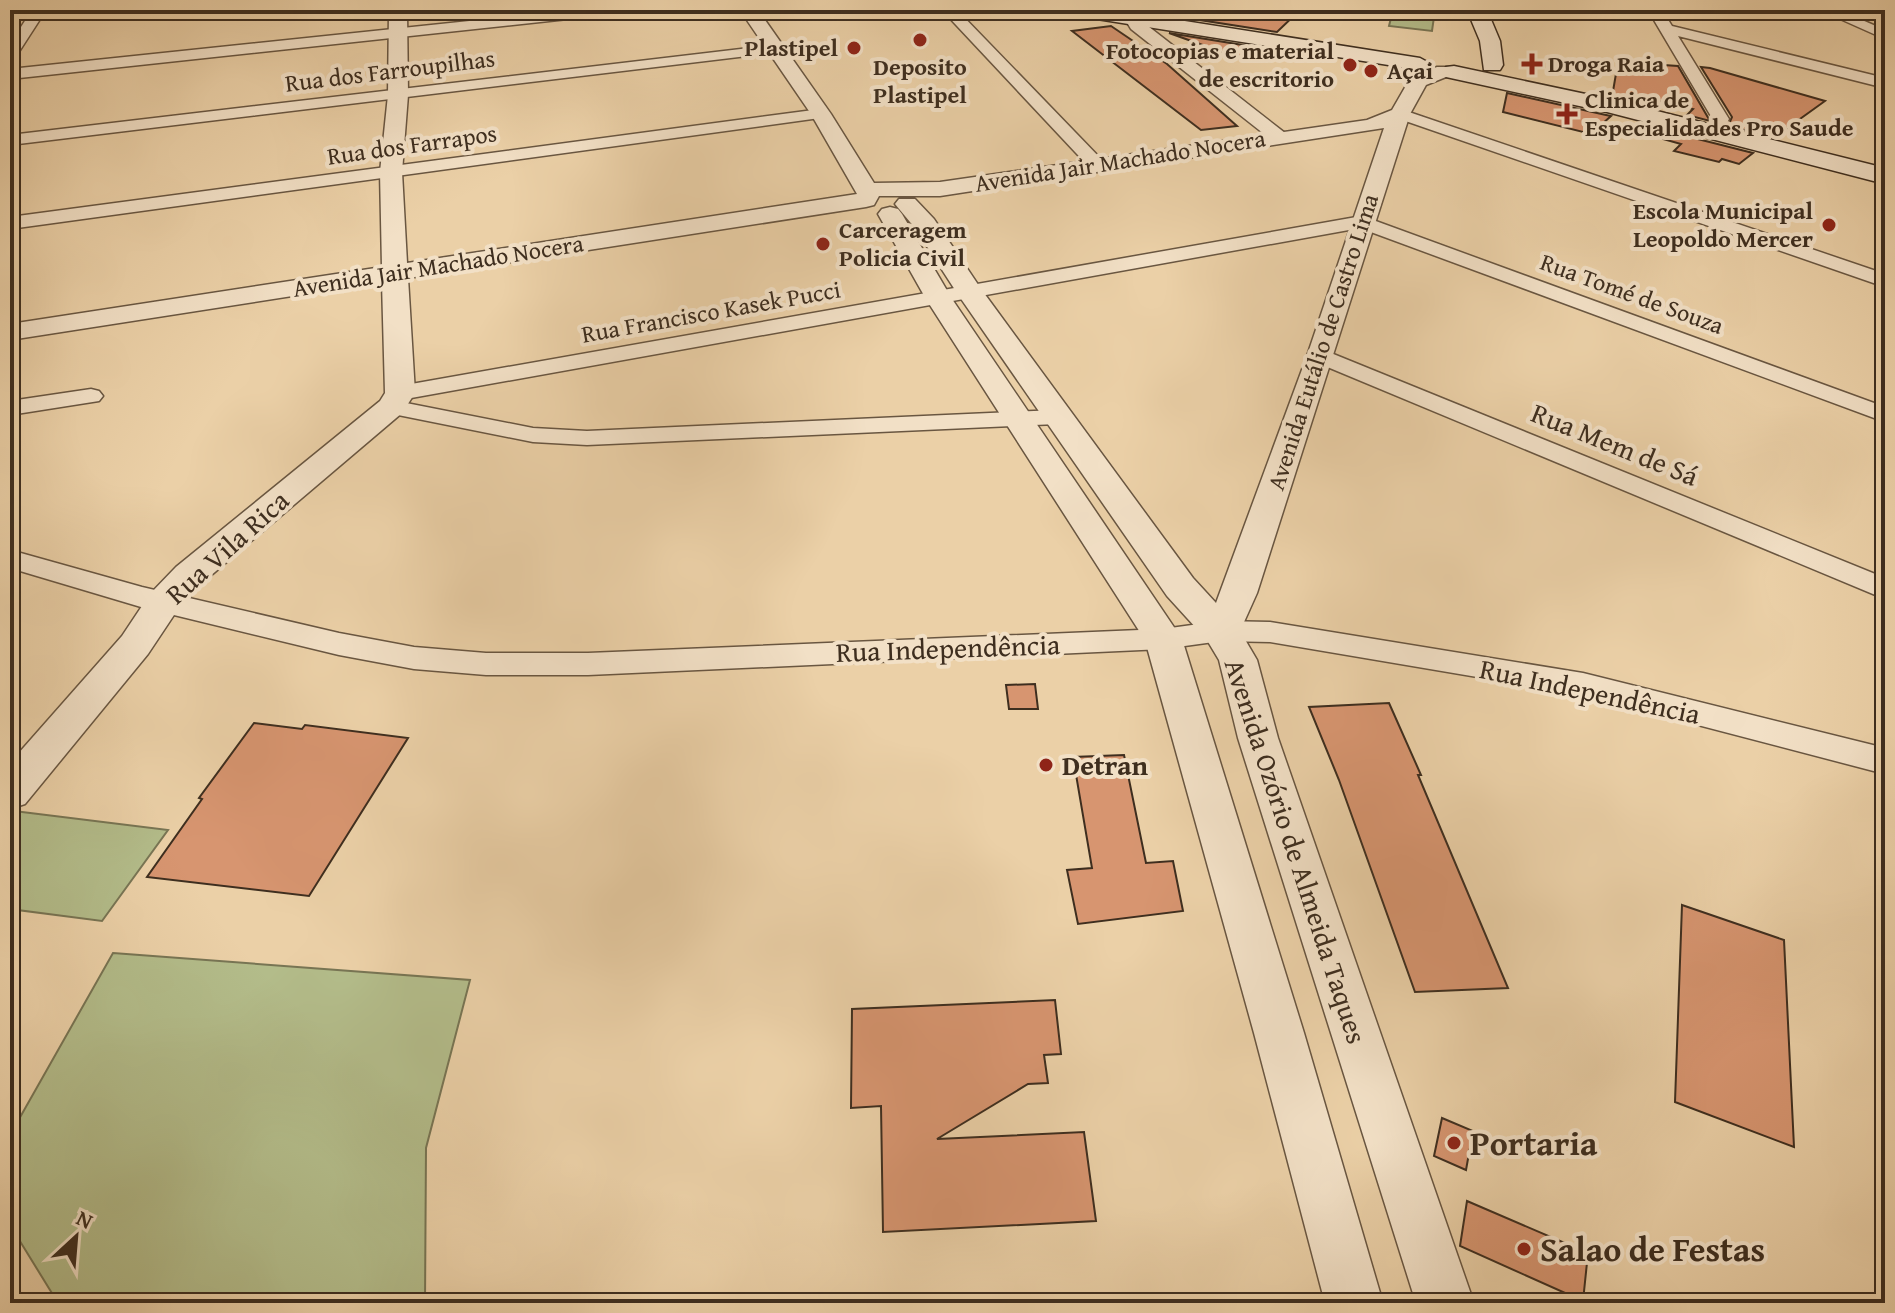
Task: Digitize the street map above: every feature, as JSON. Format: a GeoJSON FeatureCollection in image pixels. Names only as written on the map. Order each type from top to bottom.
{"type":"FeatureCollection","features":[{"type":"Feature","properties":{"kind":"main road"},"geometry":{"type":"LineString","coordinates":[[1078,10],[1442,59],[1480,71],[1492,66],[1885,161]]}},
{"type":"Feature","properties":{"kind":"main road"},"geometry":{"type":"LineString","coordinates":[[1151,10],[1442,59],[1609,106],[1885,176]]}},
{"type":"Feature","properties":{"kind":"main road"},"geometry":{"type":"LineString","coordinates":[[1442,59],[1477,10]]}},
{"type":"Feature","properties":{"kind":"main road"},"geometry":{"type":"LineString","coordinates":[[1477,10],[1490,41],[1492,66]]}},
{"type":"Feature","properties":{"kind":"street"},"geometry":{"type":"LineString","coordinates":[[10,55],[15,41],[39,10]]}},
{"type":"Feature","properties":{"kind":"street"},"geometry":{"type":"LineString","coordinates":[[10,74],[398,22],[614,10]]}},
{"type":"Feature","properties":{"kind":"street","name":"Avenida Ozório de Almeida Taques"},"geometry":{"type":"LineString","coordinates":[[749,10],[821,114],[897,194],[1019,419],[1141,610],[1163,639],[1266,988],[1354,1303]]}},
{"type":"Feature","properties":{"kind":"street"},"geometry":{"type":"LineString","coordinates":[[772,10],[850,123]]}},
{"type":"Feature","properties":{"kind":"street"},"geometry":{"type":"LineString","coordinates":[[949,10],[1097,165]]}},
{"type":"Feature","properties":{"kind":"street"},"geometry":{"type":"LineString","coordinates":[[1655,10],[1721,119]]}},
{"type":"Feature","properties":{"kind":"street"},"geometry":{"type":"LineString","coordinates":[[1827,10],[1885,35]]}},
{"type":"Feature","properties":{"kind":"street"},"geometry":{"type":"LineString","coordinates":[[1130,16],[1136,26],[1289,135]]}},
{"type":"Feature","properties":{"kind":"street"},"geometry":{"type":"LineString","coordinates":[[398,22],[398,95],[391,172],[396,400],[519,433],[587,438],[1058,417]]}},
{"type":"Feature","properties":{"kind":"street"},"geometry":{"type":"LineString","coordinates":[[1668,29],[1885,83]]}},
{"type":"Feature","properties":{"kind":"street","name":"Rua dos Farroupilhas"},"geometry":{"type":"LineString","coordinates":[[10,140],[775,49]]}},
{"type":"Feature","properties":{"kind":"street","name":"Avenida Jair Machado Nocera"},"geometry":{"type":"LineString","coordinates":[[1289,135],[1350,120],[1442,59]]}},
{"type":"Feature","properties":{"kind":"street","name":"Avenida Eutálio de Castro Lima"},"geometry":{"type":"LineString","coordinates":[[1221,631],[1239,593],[1400,114],[1418,81],[1442,59]]}},
{"type":"Feature","properties":{"kind":"street","name":"Rua dos Farrapos"},"geometry":{"type":"LineString","coordinates":[[10,223],[821,114]]}},
{"type":"Feature","properties":{"kind":"street"},"geometry":{"type":"LineString","coordinates":[[1400,114],[1885,281]]}},
{"type":"Feature","properties":{"kind":"street","name":"Avenida Jair Machado Nocera"},"geometry":{"type":"LineString","coordinates":[[10,332],[897,194],[1289,135],[1372,126],[1400,114]]}},
{"type":"Feature","properties":{"kind":"street","name":"Rua Francisco Kasek Pucci"},"geometry":{"type":"LineString","coordinates":[[396,400],[1362,222]]}},
{"type":"Feature","properties":{"kind":"street","name":"Rua Tomé de Souza"},"geometry":{"type":"LineString","coordinates":[[1362,222],[1885,415]]}},
{"type":"Feature","properties":{"kind":"street","name":"Avenida Ozório de Almeida Taques"},"geometry":{"type":"LineString","coordinates":[[954,296],[1058,417],[1180,587],[1221,631],[1238,660],[1258,738],[1445,1303]]}},
{"type":"Feature","properties":{"kind":"street","name":"Rua Mem de Sá"},"geometry":{"type":"LineString","coordinates":[[1321,356],[1885,589]]}},
{"type":"Feature","properties":{"kind":"street"},"geometry":{"type":"LineString","coordinates":[[10,408],[91,396]]}},
{"type":"Feature","properties":{"kind":"street","name":"Rua Vila Rica"},"geometry":{"type":"LineString","coordinates":[[10,792],[135,645],[163,603],[225,544],[396,400]]}},
{"type":"Feature","properties":{"kind":"street","name":"Rua Independência"},"geometry":{"type":"LineString","coordinates":[[10,559],[163,603],[384,653],[486,664],[588,664],[1163,639],[1221,631],[1270,632],[1583,684],[1885,761]]}},
{"type":"Feature","properties":{"kind":"green space"},"geometry":{"type":"Polygon","coordinates":[[[1393,10],[1435,10],[1432,31],[1389,26],[1393,10]]]}},
{"type":"Feature","properties":{"kind":"green space"},"geometry":{"type":"Polygon","coordinates":[[[14,811],[168,830],[102,921],[10,909],[10,816],[14,811]]]}},
{"type":"Feature","properties":{"kind":"green space"},"geometry":{"type":"Polygon","coordinates":[[[113,953],[470,980],[426,1148],[425,1303],[58,1303],[10,1225],[10,1135],[113,953]]]}},
{"type":"Feature","properties":{"kind":"building"},"geometry":{"type":"Polygon","coordinates":[[[1197,10],[1300,10],[1277,32],[1187,18],[1197,10]]]}},
{"type":"Feature","properties":{"kind":"building"},"geometry":{"type":"Polygon","coordinates":[[[1111,26],[1167,64],[1237,126],[1201,130],[1072,31],[1111,26]]]}},
{"type":"Feature","properties":{"kind":"building"},"geometry":{"type":"Polygon","coordinates":[[[1169,33],[1261,48],[1255,54],[1245,52],[1239,58],[1169,33]]]}},
{"type":"Feature","properties":{"kind":"building"},"geometry":{"type":"Polygon","coordinates":[[[1618,62],[1678,66],[1710,121],[1687,115],[1693,109],[1634,95],[1628,101],[1612,97],[1618,62]]]}},
{"type":"Feature","properties":{"kind":"building"},"geometry":{"type":"Polygon","coordinates":[[[1701,67],[1825,101],[1775,137],[1728,126],[1732,117],[1701,67]]]}},
{"type":"Feature","properties":{"kind":"building"},"geometry":{"type":"Polygon","coordinates":[[[1507,93],[1611,116],[1591,134],[1503,112],[1507,93]]]}},
{"type":"Feature","properties":{"kind":"building"},"geometry":{"type":"Polygon","coordinates":[[[1670,132],[1753,153],[1739,164],[1674,151],[1681,144],[1663,139],[1670,132]]]}},
{"type":"Feature","properties":{"kind":"building"},"geometry":{"type":"Polygon","coordinates":[[[1035,684],[1038,709],[1009,709],[1006,685],[1035,684]]]}},
{"type":"Feature","properties":{"kind":"building"},"geometry":{"type":"Polygon","coordinates":[[[1389,703],[1508,988],[1415,992],[1339,780],[1309,707],[1389,703]]]}},
{"type":"Feature","properties":{"kind":"building"},"geometry":{"type":"Polygon","coordinates":[[[254,723],[302,729],[305,725],[408,738],[309,896],[147,877],[202,799],[199,798],[254,723]]]}},
{"type":"Feature","properties":{"kind":"building"},"geometry":{"type":"Polygon","coordinates":[[[1124,755],[1146,863],[1173,861],[1183,911],[1078,924],[1067,870],[1092,868],[1073,757],[1124,755]]]}},
{"type":"Feature","properties":{"kind":"building"},"geometry":{"type":"Polygon","coordinates":[[[1682,905],[1784,940],[1794,1147],[1675,1102],[1682,905]]]}},
{"type":"Feature","properties":{"kind":"building"},"geometry":{"type":"Polygon","coordinates":[[[1055,1000],[1061,1054],[1044,1055],[1048,1083],[1028,1084],[937,1139],[1084,1132],[1096,1221],[883,1232],[881,1106],[851,1108],[852,1009],[1055,1000]]]}},
{"type":"Feature","properties":{"kind":"building","name":"Portaria"},"geometry":{"type":"Polygon","coordinates":[[[1442,1118],[1473,1131],[1466,1170],[1434,1156],[1442,1118]]]}},
{"type":"Feature","properties":{"kind":"building","name":"Salao de Festas"},"geometry":{"type":"Polygon","coordinates":[[[1467,1201],[1588,1253],[1583,1301],[1460,1246],[1467,1201]]]}},
{"type":"Feature","properties":{"kind":"place","name":"Deposito Plastipel"},"geometry":{"type":"Point","coordinates":[920,40]}},
{"type":"Feature","properties":{"kind":"place","name":"Plastipel"},"geometry":{"type":"Point","coordinates":[854,48]}},
{"type":"Feature","properties":{"kind":"place","name":"Droga Raia"},"geometry":{"type":"Point","coordinates":[1532,64]}},
{"type":"Feature","properties":{"kind":"place","name":"Fotocopias e material de escritorio"},"geometry":{"type":"Point","coordinates":[1350,65]}},
{"type":"Feature","properties":{"kind":"place","name":"Açai"},"geometry":{"type":"Point","coordinates":[1371,71]}},
{"type":"Feature","properties":{"kind":"place","name":"Clinica de Especialidades Pro Saude"},"geometry":{"type":"Point","coordinates":[1567,114]}},
{"type":"Feature","properties":{"kind":"place","name":"Escola Municipal Leopoldo Mercer"},"geometry":{"type":"Point","coordinates":[1829,225]}},
{"type":"Feature","properties":{"kind":"place","name":"Carceragem Policia Civil"},"geometry":{"type":"Point","coordinates":[823,244]}},
{"type":"Feature","properties":{"kind":"place","name":"Detran"},"geometry":{"type":"Point","coordinates":[1046,765]}},
{"type":"Feature","properties":{"kind":"place","name":"Portaria"},"geometry":{"type":"Point","coordinates":[1454,1143]}},
{"type":"Feature","properties":{"kind":"place","name":"Salao de Festas"},"geometry":{"type":"Point","coordinates":[1524,1249]}}]}
